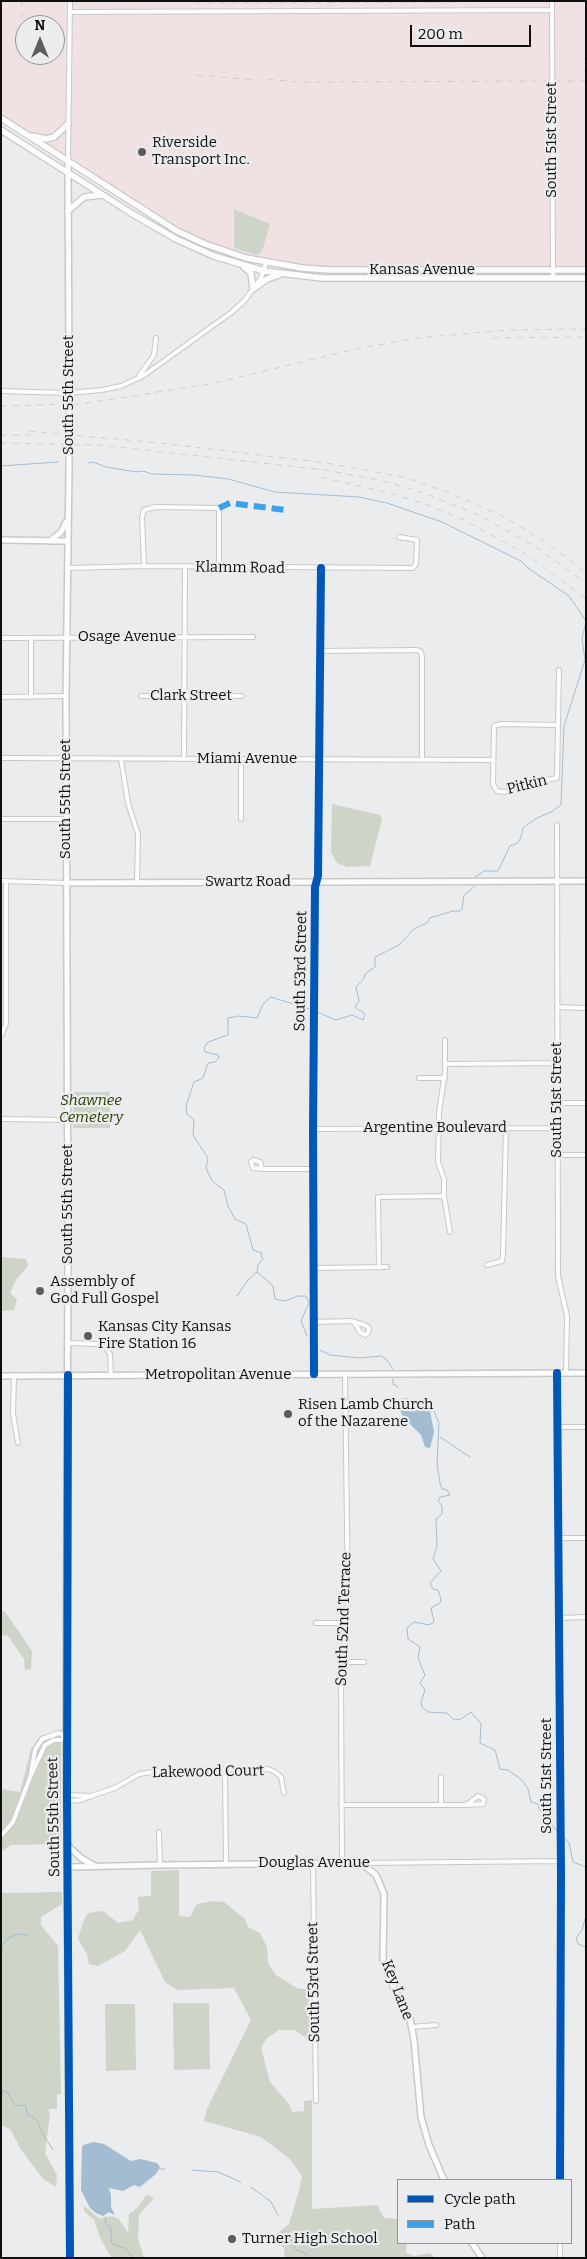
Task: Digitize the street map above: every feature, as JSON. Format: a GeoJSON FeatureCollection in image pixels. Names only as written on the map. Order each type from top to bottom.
{"type":"FeatureCollection","features":[{"type":"Feature","properties":{"kind":"main road"},"geometry":{"type":"LineString","coordinates":[[2,119],[20,131],[46,140],[54,137],[68,124]]}},
{"type":"Feature","properties":{"kind":"main road","name":"Kansas Avenue"},"geometry":{"type":"LineString","coordinates":[[1,130],[102,195],[176,239],[214,256],[264,271],[284,275],[349,278],[586,278]]}},
{"type":"Feature","properties":{"kind":"main road","name":"Kansas Avenue"},"geometry":{"type":"LineString","coordinates":[[20,131],[177,231],[205,244],[266,263],[330,270],[586,270]]}},
{"type":"Feature","properties":{"kind":"main road"},"geometry":{"type":"LineString","coordinates":[[68,211],[84,197],[102,195]]}},
{"type":"Feature","properties":{"kind":"main road"},"geometry":{"type":"LineString","coordinates":[[242,265],[251,273],[253,289],[267,279],[284,275]]}},
{"type":"Feature","properties":{"kind":"street","name":"South 55th Street"},"geometry":{"type":"LineString","coordinates":[[70,1],[68,124],[69,469],[66,696],[68,1120],[66,1736],[70,2258]]}},
{"type":"Feature","properties":{"kind":"street","name":"South 51st Street"},"geometry":{"type":"LineString","coordinates":[[552,1],[553,278]]}},
{"type":"Feature","properties":{"kind":"street"},"geometry":{"type":"LineString","coordinates":[[70,12],[552,10]]}},
{"type":"Feature","properties":{"kind":"street"},"geometry":{"type":"LineString","coordinates":[[1,391],[68,393],[102,390],[120,386],[138,378],[164,362],[232,312],[253,289],[264,271],[266,263]]}},
{"type":"Feature","properties":{"kind":"street"},"geometry":{"type":"LineString","coordinates":[[138,378],[154,355],[156,338]]}},
{"type":"Feature","properties":{"kind":"street"},"geometry":{"type":"LineString","coordinates":[[144,566],[142,517],[144,510],[155,507],[220,508],[219,568]]}},
{"type":"Feature","properties":{"kind":"street"},"geometry":{"type":"LineString","coordinates":[[50,541],[61,532],[68,516]]}},
{"type":"Feature","properties":{"kind":"street","name":"Klamm Road"},"geometry":{"type":"LineString","coordinates":[[67,568],[144,566],[413,568],[416,564],[417,542],[414,539],[399,537]]}},
{"type":"Feature","properties":{"kind":"street"},"geometry":{"type":"LineString","coordinates":[[1,540],[67,541]]}},
{"type":"Feature","properties":{"kind":"street"},"geometry":{"type":"LineString","coordinates":[[184,759],[185,567]]}},
{"type":"Feature","properties":{"kind":"street","name":"South 53rd Street"},"geometry":{"type":"LineString","coordinates":[[314,1374],[313,1129],[321,568]]}},
{"type":"Feature","properties":{"kind":"street","name":"Osage Avenue"},"geometry":{"type":"LineString","coordinates":[[1,638],[253,637]]}},
{"type":"Feature","properties":{"kind":"street"},"geometry":{"type":"LineString","coordinates":[[31,638],[31,697]]}},
{"type":"Feature","properties":{"kind":"street"},"geometry":{"type":"LineString","coordinates":[[320,651],[417,650],[421,652],[422,760]]}},
{"type":"Feature","properties":{"kind":"street"},"geometry":{"type":"LineString","coordinates":[[493,760],[494,726],[501,724],[557,725],[559,670]]}},
{"type":"Feature","properties":{"kind":"street"},"geometry":{"type":"LineString","coordinates":[[1,697],[66,696]]}},
{"type":"Feature","properties":{"kind":"street","name":"Clark Street"},"geometry":{"type":"LineString","coordinates":[[141,696],[242,696]]}},
{"type":"Feature","properties":{"kind":"street","name":"Pitkin"},"geometry":{"type":"LineString","coordinates":[[493,760],[493,784],[497,791],[505,792],[529,784],[558,778],[557,725]]}},
{"type":"Feature","properties":{"kind":"street","name":"Miami Avenue"},"geometry":{"type":"LineString","coordinates":[[1,758],[493,760]]}},
{"type":"Feature","properties":{"kind":"street"},"geometry":{"type":"LineString","coordinates":[[121,759],[128,803],[138,834],[138,882]]}},
{"type":"Feature","properties":{"kind":"street"},"geometry":{"type":"LineString","coordinates":[[241,759],[241,819]]}},
{"type":"Feature","properties":{"kind":"street"},"geometry":{"type":"LineString","coordinates":[[1,819],[66,819]]}},
{"type":"Feature","properties":{"kind":"street","name":"South 51st Street"},"geometry":{"type":"LineString","coordinates":[[557,826],[558,1276],[567,1316],[566,1373]]}},
{"type":"Feature","properties":{"kind":"street"},"geometry":{"type":"LineString","coordinates":[[1,1036],[6,1027],[4,1002],[4,881]]}},
{"type":"Feature","properties":{"kind":"street","name":"Swartz Road"},"geometry":{"type":"LineString","coordinates":[[4,881],[67,883],[586,881]]}},
{"type":"Feature","properties":{"kind":"street"},"geometry":{"type":"LineString","coordinates":[[557,1007],[586,1008]]}},
{"type":"Feature","properties":{"kind":"street"},"geometry":{"type":"LineString","coordinates":[[444,1040],[445,1078],[439,1128],[438,1162],[444,1179],[444,1196],[450,1232]]}},
{"type":"Feature","properties":{"kind":"street"},"geometry":{"type":"LineString","coordinates":[[445,1064],[557,1063]]}},
{"type":"Feature","properties":{"kind":"street"},"geometry":{"type":"LineString","coordinates":[[419,1078],[445,1078]]}},
{"type":"Feature","properties":{"kind":"street"},"geometry":{"type":"LineString","coordinates":[[557,1102],[586,1103]]}},
{"type":"Feature","properties":{"kind":"street"},"geometry":{"type":"LineString","coordinates":[[1,1119],[68,1120]]}},
{"type":"Feature","properties":{"kind":"street"},"geometry":{"type":"LineString","coordinates":[[487,1265],[502,1261],[503,1255],[506,1128]]}},
{"type":"Feature","properties":{"kind":"street","name":"Argentine Boulevard"},"geometry":{"type":"LineString","coordinates":[[313,1129],[557,1128]]}},
{"type":"Feature","properties":{"kind":"street"},"geometry":{"type":"LineString","coordinates":[[557,1155],[586,1155]]}},
{"type":"Feature","properties":{"kind":"street"},"geometry":{"type":"LineString","coordinates":[[262,1168],[313,1169]]}},
{"type":"Feature","properties":{"kind":"street"},"geometry":{"type":"LineString","coordinates":[[379,1267],[378,1197],[444,1196]]}},
{"type":"Feature","properties":{"kind":"street"},"geometry":{"type":"LineString","coordinates":[[313,1268],[387,1267]]}},
{"type":"Feature","properties":{"kind":"street"},"geometry":{"type":"LineString","coordinates":[[314,1322],[354,1322]]}},
{"type":"Feature","properties":{"kind":"street"},"geometry":{"type":"LineString","coordinates":[[68,1343],[98,1344],[106,1348],[110,1354],[111,1376]]}},
{"type":"Feature","properties":{"kind":"street","name":"South 51st Street"},"geometry":{"type":"LineString","coordinates":[[558,1373],[561,1861],[560,2179]]}},
{"type":"Feature","properties":{"kind":"street","name":"Metropolitan Avenue"},"geometry":{"type":"LineString","coordinates":[[1,1376],[586,1373]]}},
{"type":"Feature","properties":{"kind":"street","name":"South 52nd Terrace"},"geometry":{"type":"LineString","coordinates":[[342,1863],[342,1662],[348,1603],[345,1374]]}},
{"type":"Feature","properties":{"kind":"street"},"geometry":{"type":"LineString","coordinates":[[14,1376],[13,1414],[18,1443]]}},
{"type":"Feature","properties":{"kind":"street"},"geometry":{"type":"LineString","coordinates":[[558,1427],[586,1427]]}},
{"type":"Feature","properties":{"kind":"street"},"geometry":{"type":"LineString","coordinates":[[559,1538],[586,1538]]}},
{"type":"Feature","properties":{"kind":"street"},"geometry":{"type":"LineString","coordinates":[[560,1618],[586,1617]]}},
{"type":"Feature","properties":{"kind":"street"},"geometry":{"type":"LineString","coordinates":[[316,1623],[345,1622]]}},
{"type":"Feature","properties":{"kind":"street"},"geometry":{"type":"LineString","coordinates":[[342,1662],[364,1662]]}},
{"type":"Feature","properties":{"kind":"street"},"geometry":{"type":"LineString","coordinates":[[1,1836],[13,1822],[30,1775],[35,1750],[42,1739],[59,1733],[66,1736]]}},
{"type":"Feature","properties":{"kind":"street","name":"Lakewood Court"},"geometry":{"type":"LineString","coordinates":[[67,1798],[81,1800],[148,1772],[268,1769],[280,1777],[284,1793]]}},
{"type":"Feature","properties":{"kind":"street"},"geometry":{"type":"LineString","coordinates":[[225,1770],[226,1864]]}},
{"type":"Feature","properties":{"kind":"street"},"geometry":{"type":"LineString","coordinates":[[441,1778],[441,1805]]}},
{"type":"Feature","properties":{"kind":"street"},"geometry":{"type":"LineString","coordinates":[[342,1805],[466,1805]]}},
{"type":"Feature","properties":{"kind":"street"},"geometry":{"type":"LineString","coordinates":[[159,1832],[160,1864]]}},
{"type":"Feature","properties":{"kind":"street"},"geometry":{"type":"LineString","coordinates":[[67,1845],[81,1858],[95,1866]]}},
{"type":"Feature","properties":{"kind":"street","name":"Douglas Avenue"},"geometry":{"type":"LineString","coordinates":[[68,1868],[160,1864],[361,1864],[561,1861]]}},
{"type":"Feature","properties":{"kind":"street","name":"South 53rd Street"},"geometry":{"type":"LineString","coordinates":[[313,1863],[316,2102]]}},
{"type":"Feature","properties":{"kind":"street","name":"Key Lane"},"geometry":{"type":"LineString","coordinates":[[361,1864],[376,1875],[384,1894],[383,1960],[392,1986],[410,2019],[421,2117],[429,2145],[444,2179]]}},
{"type":"Feature","properties":{"kind":"street"},"geometry":{"type":"LineString","coordinates":[[411,2027],[436,2025]]}},
{"type":"Feature","properties":{"kind":"street"},"geometry":{"type":"LineString","coordinates":[[473,2244],[482,2258]]}},
{"type":"Feature","properties":{"kind":"street"},"geometry":{"type":"LineString","coordinates":[[560,2244],[560,2258]]}},
{"type":"Feature","properties":{"kind":"shaded area"},"geometry":{"type":"Polygon","coordinates":[[[1,1],[586,1],[586,268],[302,268],[246,258],[177,231],[1,119],[1,1]]]}},
{"type":"Feature","properties":{"kind":"green space"},"geometry":{"type":"Polygon","coordinates":[[[234,209],[270,224],[262,251],[257,255],[234,248],[234,209]]]}},
{"type":"Feature","properties":{"kind":"green space"},"geometry":{"type":"Polygon","coordinates":[[[332,804],[380,815],[382,819],[370,866],[347,867],[337,863],[331,852],[332,804]]]}},
{"type":"Feature","properties":{"kind":"green space","name":"Shawnee Cemetery"},"geometry":{"type":"Polygon","coordinates":[[[73,1092],[110,1092],[110,1128],[73,1128],[73,1092]]]}},
{"type":"Feature","properties":{"kind":"green space"},"geometry":{"type":"Polygon","coordinates":[[[1,1257],[26,1259],[28,1266],[16,1280],[10,1293],[17,1299],[14,1310],[1,1311],[1,1257]]]}},
{"type":"Feature","properties":{"kind":"green space"},"geometry":{"type":"Polygon","coordinates":[[[1,1610],[6,1613],[32,1651],[31,1669],[25,1670],[24,1659],[8,1636],[1,1635],[1,1610]]]}},
{"type":"Feature","properties":{"kind":"green space"},"geometry":{"type":"Polygon","coordinates":[[[61,1730],[61,1844],[11,1845],[1,1852],[1,1789],[20,1792],[31,1749],[40,1736],[61,1730]]]}},
{"type":"Feature","properties":{"kind":"green space"},"geometry":{"type":"Polygon","coordinates":[[[179,1870],[179,1916],[190,1917],[197,1904],[213,1901],[224,1902],[245,1919],[248,1927],[260,1933],[267,1947],[268,1963],[276,1975],[297,1988],[308,1990],[310,2040],[294,2030],[279,2030],[267,2038],[261,2048],[270,2082],[289,2104],[292,2112],[304,2111],[304,2101],[312,2100],[312,2209],[377,2205],[384,2218],[397,2219],[397,2244],[407,2244],[406,2253],[414,2256],[430,2253],[435,2258],[285,2258],[284,2248],[276,2241],[277,2234],[289,2224],[302,2176],[290,2159],[261,2137],[204,2121],[207,2109],[251,2020],[234,1988],[177,1990],[165,1982],[140,1930],[125,1951],[98,1966],[89,1964],[87,1954],[78,1939],[88,1913],[103,1911],[118,1923],[133,1920],[139,1909],[138,1897],[151,1896],[151,1871],[179,1870]]]}},
{"type":"Feature","properties":{"kind":"green space"},"geometry":{"type":"Polygon","coordinates":[[[62,1892],[62,1904],[41,1917],[41,1925],[58,1946],[61,2094],[57,2095],[57,2109],[48,2109],[50,2114],[45,2153],[57,2175],[56,2187],[43,2179],[22,2151],[10,2129],[1,2125],[1,1893],[62,1892]]]}},
{"type":"Feature","properties":{"kind":"green space"},"geometry":{"type":"Polygon","coordinates":[[[173,2003],[209,2003],[210,2069],[174,2070],[173,2003]]]}},
{"type":"Feature","properties":{"kind":"green space"},"geometry":{"type":"Polygon","coordinates":[[[105,2004],[135,2004],[136,2070],[106,2071],[105,2004]]]}},
{"type":"Feature","properties":{"kind":"green space"},"geometry":{"type":"Polygon","coordinates":[[[147,2195],[154,2198],[139,2215],[138,2239],[144,2258],[112,2258],[101,2240],[94,2220],[84,2211],[84,2206],[100,2219],[111,2216],[119,2219],[128,2233],[129,2214],[136,2209],[147,2195]]]}},
{"type":"Feature","properties":{"kind":"water"},"geometry":{"type":"Polygon","coordinates":[[[405,1398],[418,1400],[430,1411],[434,1432],[430,1448],[425,1447],[421,1435],[404,1418],[398,1407],[397,1401],[405,1398]]]}},
{"type":"Feature","properties":{"kind":"water"},"geometry":{"type":"Polygon","coordinates":[[[94,2142],[104,2144],[131,2161],[140,2159],[157,2163],[160,2167],[156,2174],[140,2187],[134,2185],[123,2191],[109,2188],[111,2207],[115,2215],[109,2212],[103,2216],[96,2213],[90,2208],[81,2190],[82,2148],[83,2145],[94,2142]]]}},
{"type":"Feature","properties":{"kind":"waterway"},"geometry":{"type":"LineString","coordinates":[[1,466],[58,462]]}},
{"type":"Feature","properties":{"kind":"waterway"},"geometry":{"type":"LineString","coordinates":[[89,463],[93,462],[106,467],[136,472],[143,471],[152,474],[194,475],[228,479],[275,492],[359,497],[387,503],[442,522],[521,561],[528,568],[569,596],[586,621]]}},
{"type":"Feature","properties":{"kind":"waterway"},"geometry":{"type":"LineString","coordinates":[[475,877],[484,871],[498,871],[510,846],[518,843],[523,828],[561,805],[564,726],[585,660],[582,638],[586,622]]}},
{"type":"Feature","properties":{"kind":"waterway"},"geometry":{"type":"LineString","coordinates":[[317,1012],[336,1020],[352,1015],[363,1020],[365,1014],[355,1007],[359,1001],[356,987],[363,980],[366,973],[375,967],[375,957],[399,945],[414,929],[427,923],[430,918],[453,911],[460,911],[464,895],[475,886]]}},
{"type":"Feature","properties":{"kind":"waterway"},"geometry":{"type":"LineString","coordinates":[[307,1336],[301,1321],[309,1303],[306,1296],[298,1296],[285,1301],[275,1299],[273,1286],[257,1272],[258,1265],[263,1259],[262,1253],[253,1250],[246,1224],[235,1219],[228,1206],[224,1190],[213,1182],[209,1175],[206,1168],[208,1158],[193,1135],[194,1120],[187,1114],[186,1106],[194,1082],[203,1078],[208,1063],[215,1062],[219,1058],[218,1055],[205,1052],[204,1048],[208,1042],[228,1035],[228,1018],[239,1016],[257,1018],[263,1004],[271,997],[309,1009]]}},
{"type":"Feature","properties":{"kind":"waterway"},"geometry":{"type":"LineString","coordinates":[[237,1296],[248,1280],[257,1272]]}},
{"type":"Feature","properties":{"kind":"waterway"},"geometry":{"type":"LineString","coordinates":[[320,1350],[330,1355],[359,1358],[381,1356],[387,1360],[393,1369]]}},
{"type":"Feature","properties":{"kind":"waterway"},"geometry":{"type":"LineString","coordinates":[[393,1378],[393,1384],[398,1387]]}},
{"type":"Feature","properties":{"kind":"waterway"},"geometry":{"type":"LineString","coordinates":[[430,1402],[439,1423],[437,1464],[440,1483],[442,1489],[447,1490],[450,1495],[440,1497],[438,1501],[442,1506],[442,1514],[436,1519],[437,1546],[433,1559],[441,1571],[430,1583],[433,1589],[438,1590],[441,1599],[440,1603],[431,1608],[434,1622],[429,1625],[414,1622],[407,1628],[408,1639],[420,1647],[418,1658],[425,1675],[420,1683],[425,1690],[421,1702],[422,1707],[428,1712],[447,1713],[454,1720],[461,1719],[471,1712],[481,1724],[480,1743],[495,1750],[500,1769],[508,1770],[522,1780],[528,1789],[531,1802],[538,1804],[539,1809],[557,1831]]}},
{"type":"Feature","properties":{"kind":"waterway"},"geometry":{"type":"LineString","coordinates":[[440,1437],[470,1457]]}},
{"type":"Feature","properties":{"kind":"waterway"},"geometry":{"type":"LineString","coordinates":[[565,1838],[569,1843],[573,1862],[586,1867]]}},
{"type":"Feature","properties":{"kind":"waterway"},"geometry":{"type":"LineString","coordinates":[[586,1916],[582,1930],[576,1938],[578,1944],[586,1947]]}},
{"type":"Feature","properties":{"kind":"waterway"},"geometry":{"type":"LineString","coordinates":[[1,1947],[8,1938],[19,1934],[27,1935]]}},
{"type":"Feature","properties":{"kind":"waterway"},"geometry":{"type":"LineString","coordinates":[[1,2090],[8,2093],[15,2105],[26,2106],[27,2114],[37,2120],[41,2131],[53,2150]]}},
{"type":"Feature","properties":{"kind":"waterway"},"geometry":{"type":"LineString","coordinates":[[158,2169],[165,2169]]}},
{"type":"Feature","properties":{"kind":"waterway"},"geometry":{"type":"LineString","coordinates":[[192,2170],[218,2172],[241,2182]]}},
{"type":"Feature","properties":{"kind":"waterway"},"geometry":{"type":"LineString","coordinates":[[251,2187],[271,2202],[278,2215]]}},
{"type":"Feature","properties":{"kind":"waterway"},"geometry":{"type":"LineString","coordinates":[[105,2217],[106,2224],[110,2227],[112,2244],[125,2248],[133,2258]]}},
{"type":"Feature","properties":{"kind":"waterway"},"geometry":{"type":"LineString","coordinates":[[282,2231],[292,2241],[295,2249],[308,2255]]}},
{"type":"Feature","properties":{"kind":"railway"},"geometry":{"type":"LineString","coordinates":[[22,1],[22,15]]}},
{"type":"Feature","properties":{"kind":"railway"},"geometry":{"type":"LineString","coordinates":[[184,1],[207,3],[456,2]]}},
{"type":"Feature","properties":{"kind":"railway"},"geometry":{"type":"LineString","coordinates":[[197,75],[254,80]]}},
{"type":"Feature","properties":{"kind":"railway"},"geometry":{"type":"LineString","coordinates":[[268,79],[296,82],[586,81]]}},
{"type":"Feature","properties":{"kind":"railway"},"geometry":{"type":"LineString","coordinates":[[1,406],[80,404],[210,384],[356,349],[417,338],[508,330],[586,329]]}},
{"type":"Feature","properties":{"kind":"railway"},"geometry":{"type":"LineString","coordinates":[[493,338],[586,337]]}},
{"type":"Feature","properties":{"kind":"railway"},"geometry":{"type":"LineString","coordinates":[[29,431],[160,443],[326,463],[403,477],[445,491],[504,517],[544,541],[586,573]]}},
{"type":"Feature","properties":{"kind":"railway"},"geometry":{"type":"LineString","coordinates":[[1,435],[37,435]]}},
{"type":"Feature","properties":{"kind":"railway"},"geometry":{"type":"LineString","coordinates":[[1,443],[99,445],[325,470],[379,480],[421,492],[481,516],[539,549],[586,583]]}},
{"type":"Feature","properties":{"kind":"railway"},"geometry":{"type":"LineString","coordinates":[[321,477],[390,493],[425,504],[462,519],[526,554],[586,599]]}},
{"type":"Feature","properties":{"kind":"marked path"},"geometry":{"type":"LineString","coordinates":[[219,508],[230,503],[286,510]]}},
{"type":"Feature","properties":{"kind":"cycle path"},"geometry":{"type":"LineString","coordinates":[[314,1374],[313,1129],[315,887],[318,876],[321,568]]}},
{"type":"Feature","properties":{"kind":"cycle path"},"geometry":{"type":"LineString","coordinates":[[557,1373],[561,1874],[560,2179]]}},
{"type":"Feature","properties":{"kind":"cycle path"},"geometry":{"type":"LineString","coordinates":[[68,1375],[67,1795],[70,2258]]}},
{"type":"Feature","properties":{"kind":"place","name":"Riverside Transport Inc."},"geometry":{"type":"Point","coordinates":[142,152]}},
{"type":"Feature","properties":{"kind":"place","name":"Assembly of God Full Gospel"},"geometry":{"type":"Point","coordinates":[40,1291]}},
{"type":"Feature","properties":{"kind":"place","name":"Kansas City Kansas Fire Station 16"},"geometry":{"type":"Point","coordinates":[88,1336]}},
{"type":"Feature","properties":{"kind":"place","name":"Risen Lamb Church of the Nazarene"},"geometry":{"type":"Point","coordinates":[288,1414]}},
{"type":"Feature","properties":{"kind":"place","name":"Turner High School"},"geometry":{"type":"Point","coordinates":[232,2239]}}]}
